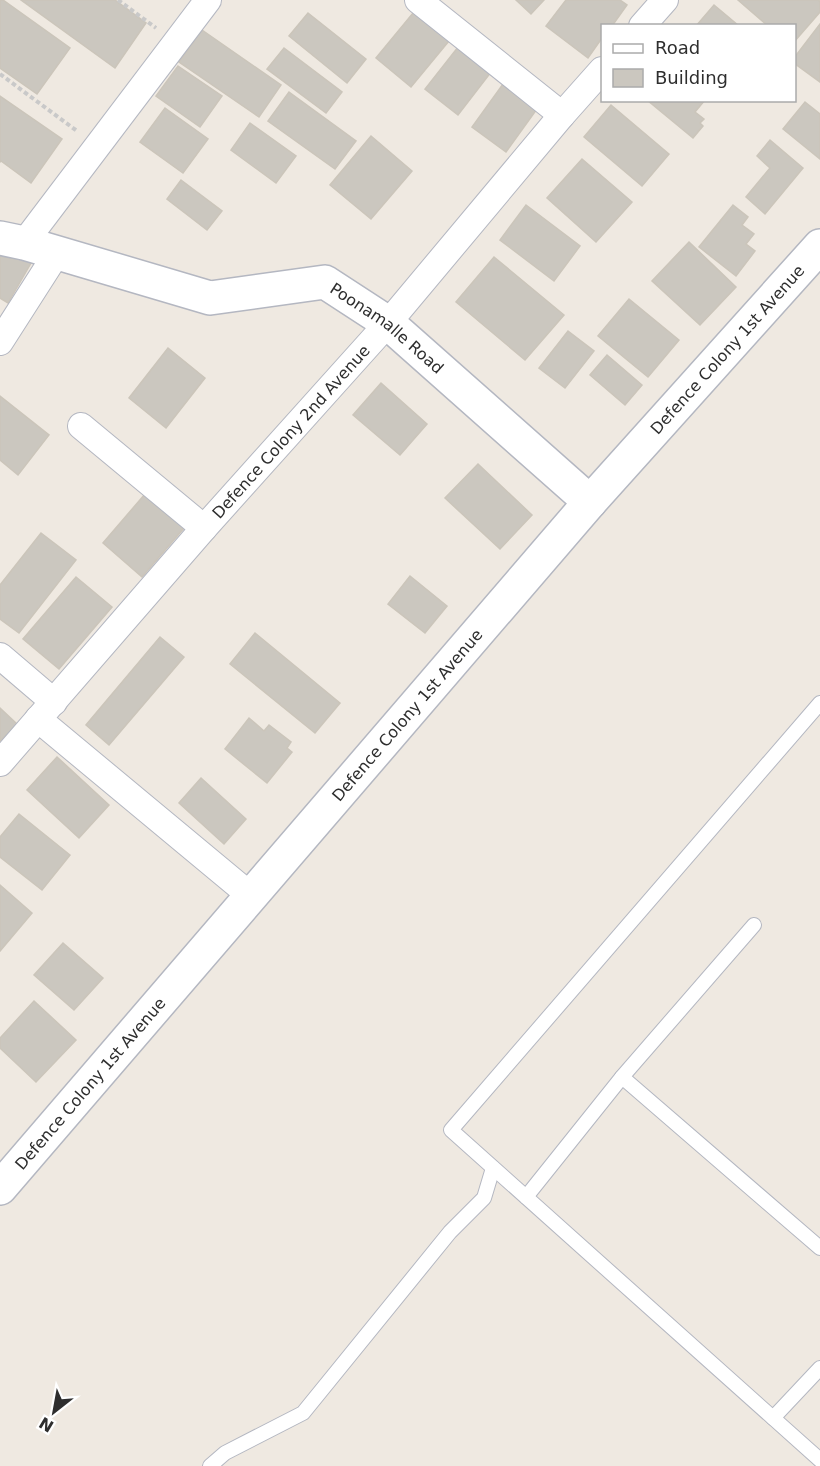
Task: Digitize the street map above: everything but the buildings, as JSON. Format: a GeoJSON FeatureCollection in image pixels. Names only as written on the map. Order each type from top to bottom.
{"type":"FeatureCollection","features":[{"type":"Feature","properties":{"kind":"street"},"geometry":{"type":"LineString","coordinates":[[12,240],[97,146],[208,0]]}},
{"type":"Feature","properties":{"kind":"street"},"geometry":{"type":"LineString","coordinates":[[418,0],[562,115]]}},
{"type":"Feature","properties":{"kind":"street"},"geometry":{"type":"LineString","coordinates":[[644,24],[665,0]]}},
{"type":"Feature","properties":{"kind":"street","name":"Defence Colony 2nd Avenue"},"geometry":{"type":"LineString","coordinates":[[0,763],[204,528],[388,323],[562,115],[601,72]]}},
{"type":"Feature","properties":{"kind":"street","name":"Poonamalle Road"},"geometry":{"type":"LineString","coordinates":[[12,240],[210,298],[325,282],[388,323],[590,502]]}},
{"type":"Feature","properties":{"kind":"street","name":"Defence Colony 1st Avenue"},"geometry":{"type":"LineString","coordinates":[[0,1188],[590,502],[820,246]]}},
{"type":"Feature","properties":{"kind":"street"},"geometry":{"type":"LineString","coordinates":[[0,342],[57,253]]}},
{"type":"Feature","properties":{"kind":"street"},"geometry":{"type":"LineString","coordinates":[[81,426],[204,528]]}},
{"type":"Feature","properties":{"kind":"street"},"geometry":{"type":"LineString","coordinates":[[0,656],[46,711],[251,896]]}},
{"type":"Feature","properties":{"kind":"lane"},"geometry":{"type":"LineString","coordinates":[[820,703],[451,1130],[820,1460]]}},
{"type":"Feature","properties":{"kind":"lane"},"geometry":{"type":"LineString","coordinates":[[526,1197],[622,1077],[754,925]]}},
{"type":"Feature","properties":{"kind":"lane"},"geometry":{"type":"LineString","coordinates":[[622,1077],[820,1248]]}},
{"type":"Feature","properties":{"kind":"lane"},"geometry":{"type":"LineString","coordinates":[[210,1466],[225,1454],[303,1413],[450,1232],[484,1198],[493,1168]]}},
{"type":"Feature","properties":{"kind":"lane"},"geometry":{"type":"LineString","coordinates":[[773,1418],[820,1368]]}},
{"type":"Feature","properties":{"kind":"path"},"geometry":{"type":"LineString","coordinates":[[118,0],[176,43]]}},
{"type":"Feature","properties":{"kind":"path"},"geometry":{"type":"LineString","coordinates":[[0,74],[97,146]]}}]}
